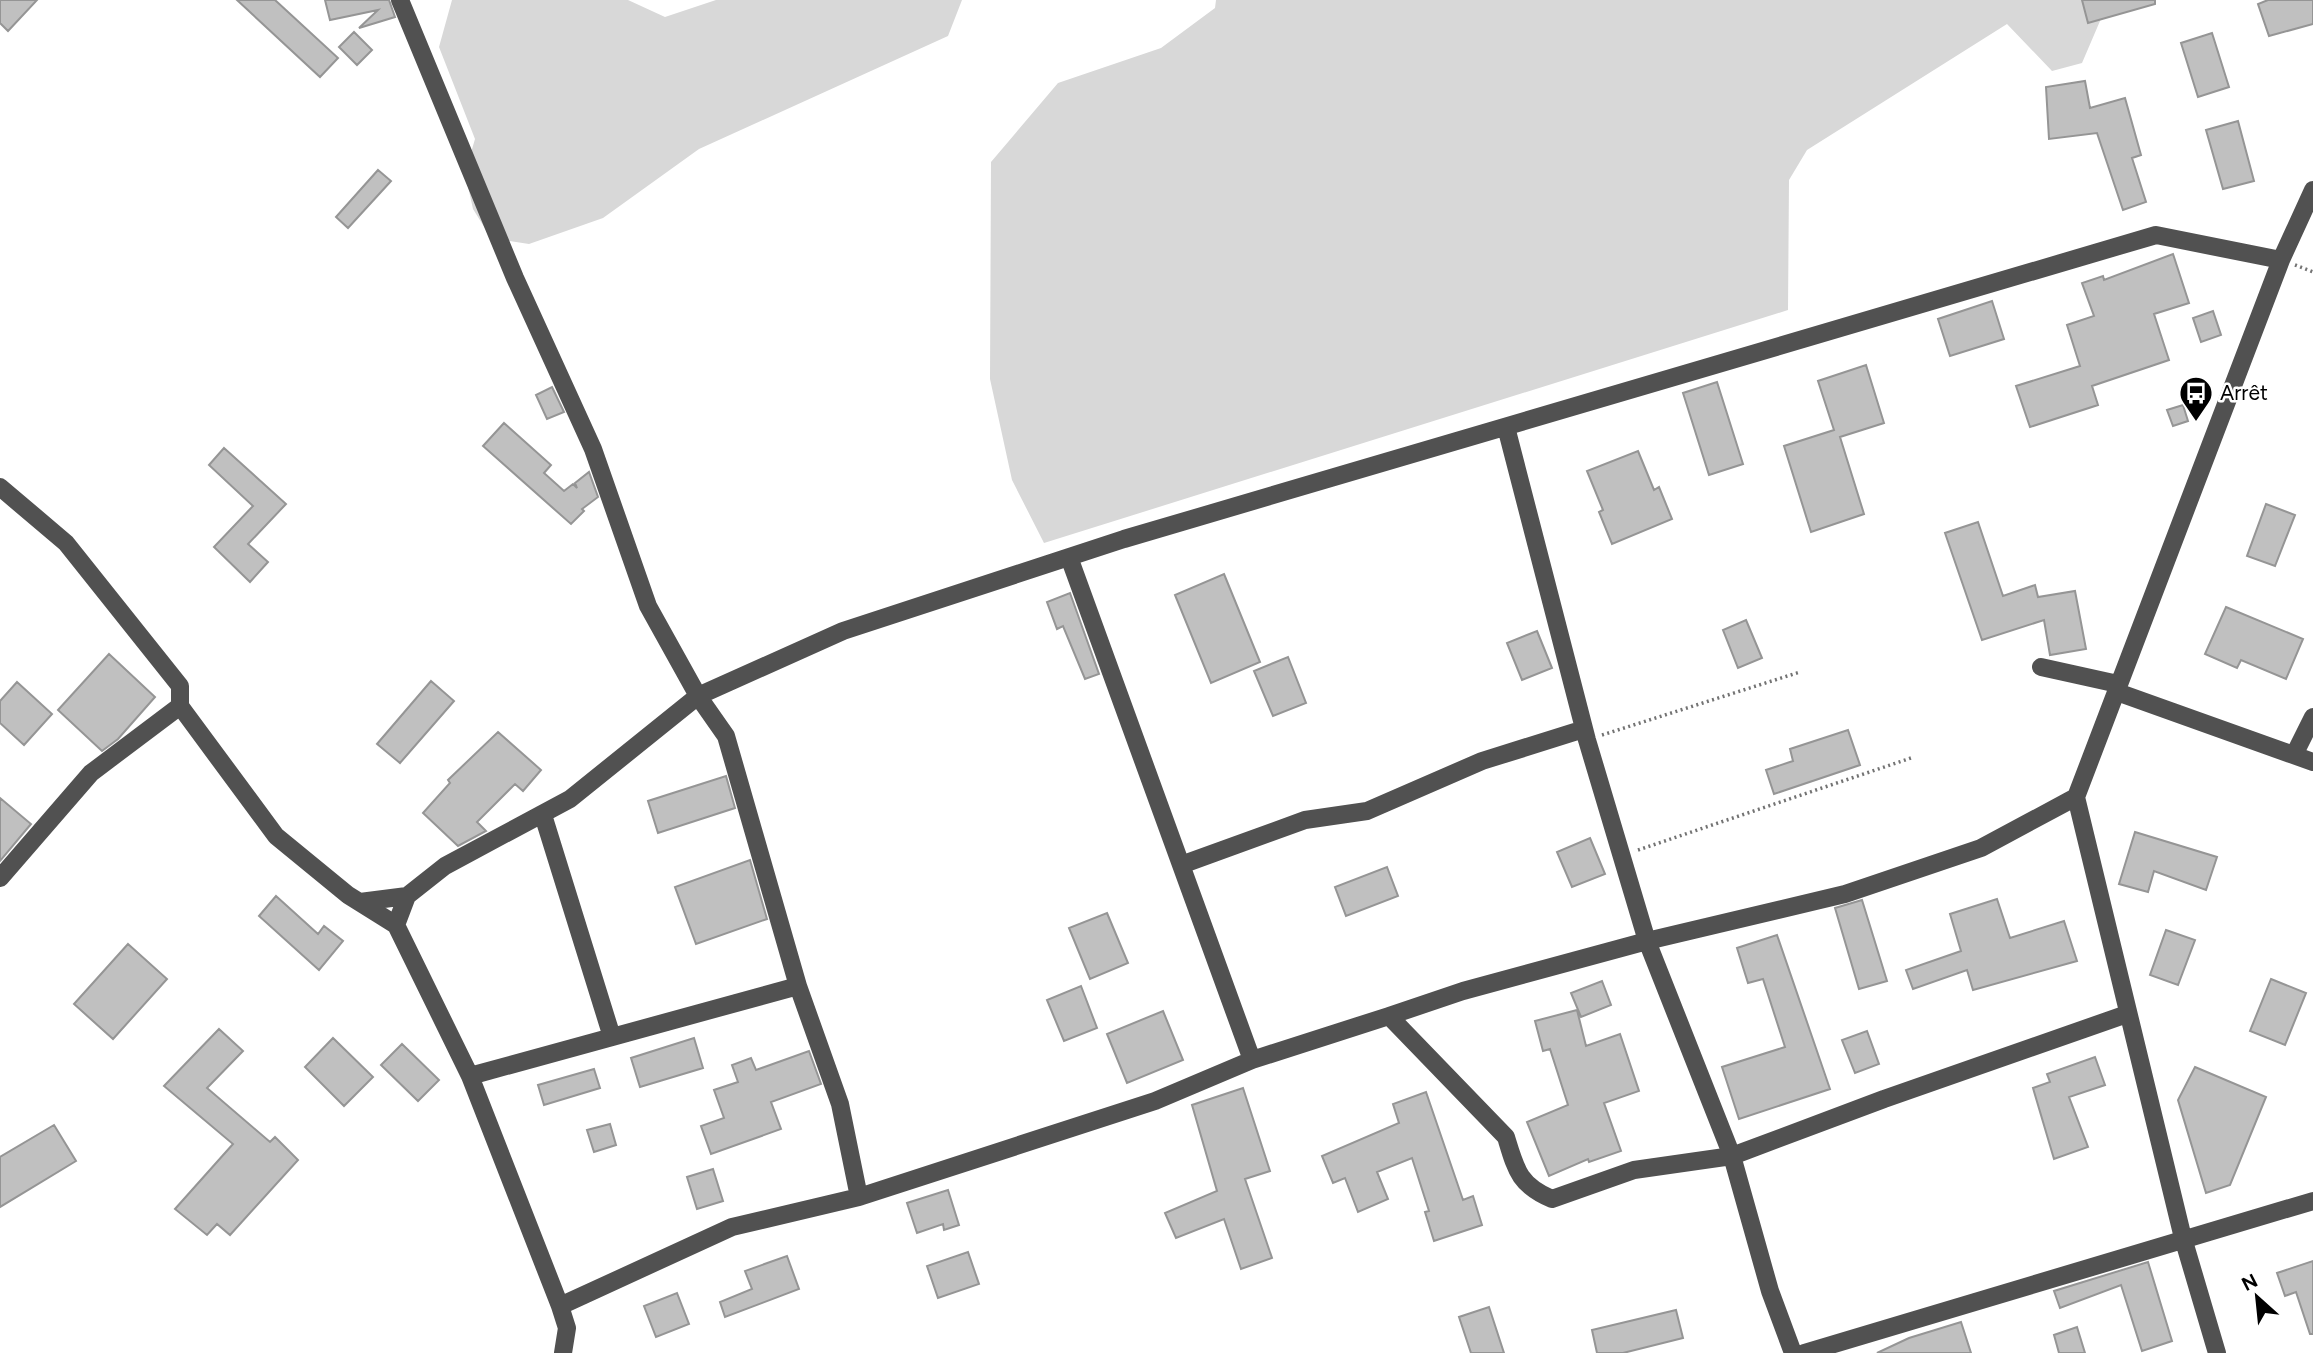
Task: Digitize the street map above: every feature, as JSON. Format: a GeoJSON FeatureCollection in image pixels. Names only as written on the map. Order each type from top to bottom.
{"type":"FeatureCollection","features":[{"type":"Feature","properties":{"kind":"street"},"geometry":{"type":"LineString","coordinates":[[400,0],[515,278],[593,449],[648,607],[698,696],[726,736],[798,986],[840,1104],[859,1197]]}},
{"type":"Feature","properties":{"kind":"street"},"geometry":{"type":"LineString","coordinates":[[2217,1353],[2183,1238],[2076,797],[2281,260],[2313,190]]}},
{"type":"Feature","properties":{"kind":"street"},"geometry":{"type":"LineString","coordinates":[[396,925],[407,896],[445,866],[570,799],[698,696],[843,631],[1069,557],[2156,235],[2281,260]]}},
{"type":"Feature","properties":{"kind":"street"},"geometry":{"type":"LineString","coordinates":[[1506,426],[1620,856],[1647,941],[1732,1156],[1770,1291],[1793,1353]]}},
{"type":"Feature","properties":{"kind":"street"},"geometry":{"type":"LineString","coordinates":[[0,487],[66,543],[180,686],[180,706],[276,836],[360,902],[396,925],[470,1076],[560,1306],[567,1328],[563,1353]]}},
{"type":"Feature","properties":{"kind":"street"},"geometry":{"type":"LineString","coordinates":[[1069,557],[1252,1060]]}},
{"type":"Feature","properties":{"kind":"street"},"geometry":{"type":"LineString","coordinates":[[2041,667],[2118,684],[2116,692]]}},
{"type":"Feature","properties":{"kind":"street"},"geometry":{"type":"LineString","coordinates":[[2116,692],[2313,762]]}},
{"type":"Feature","properties":{"kind":"street"},"geometry":{"type":"LineString","coordinates":[[0,878],[91,773],[180,706]]}},
{"type":"Feature","properties":{"kind":"street"},"geometry":{"type":"LineString","coordinates":[[2294,755],[2313,717]]}},
{"type":"Feature","properties":{"kind":"street"},"geometry":{"type":"LineString","coordinates":[[1181,865],[1305,820],[1367,811],[1482,761],[1586,735]]}},
{"type":"Feature","properties":{"kind":"street"},"geometry":{"type":"LineString","coordinates":[[560,1306],[732,1227],[859,1197],[1155,1101],[1252,1060],[1463,991],[1647,941],[1845,894],[1981,848],[2076,797]]}},
{"type":"Feature","properties":{"kind":"street"},"geometry":{"type":"LineString","coordinates":[[542,815],[612,1037]]}},
{"type":"Feature","properties":{"kind":"street"},"geometry":{"type":"LineString","coordinates":[[360,902],[407,896]]}},
{"type":"Feature","properties":{"kind":"street"},"geometry":{"type":"LineString","coordinates":[[470,1076],[798,986]]}},
{"type":"Feature","properties":{"kind":"street"},"geometry":{"type":"LineString","coordinates":[[1389,1016],[1506,1138],[1514,1164],[1531,1190],[1552,1199],[1634,1170],[1732,1156],[1884,1099],[2127,1014]]}},
{"type":"Feature","properties":{"kind":"street"},"geometry":{"type":"LineString","coordinates":[[1804,1353],[2313,1201]]}},
{"type":"Feature","properties":{"kind":"path"},"geometry":{"type":"LineString","coordinates":[[1586,735],[1800,672]]}},
{"type":"Feature","properties":{"kind":"path"},"geometry":{"type":"LineString","coordinates":[[1620,856],[1911,758]]}},
{"type":"Feature","properties":{"kind":"shaded area"},"geometry":{"type":"Polygon","coordinates":[[[452,0],[628,0],[665,17],[716,0],[962,0],[948,36],[699,149],[603,218],[529,244],[491,238],[473,209],[465,173],[475,139],[439,47],[452,0]]]}},
{"type":"Feature","properties":{"kind":"shaded area"},"geometry":{"type":"Polygon","coordinates":[[[1216,0],[2109,0],[2082,63],[2052,71],[2007,24],[1807,150],[1789,180],[1788,310],[1044,543],[1012,480],[990,379],[991,162],[1058,83],[1161,48],[1215,8],[1216,0]]]}},
{"type":"Feature","properties":{"kind":"building"},"geometry":{"type":"Polygon","coordinates":[[[0,0],[37,0],[8,31],[0,23],[0,0]]]}},
{"type":"Feature","properties":{"kind":"building"},"geometry":{"type":"Polygon","coordinates":[[[237,0],[275,0],[338,58],[320,77],[237,0]]]}},
{"type":"Feature","properties":{"kind":"building"},"geometry":{"type":"Polygon","coordinates":[[[325,0],[389,0],[395,17],[359,28],[378,10],[330,20],[325,0]]]}},
{"type":"Feature","properties":{"kind":"building"},"geometry":{"type":"Polygon","coordinates":[[[2082,0],[2155,0],[2155,4],[2088,23],[2082,0]]]}},
{"type":"Feature","properties":{"kind":"building"},"geometry":{"type":"Polygon","coordinates":[[[2268,0],[2313,0],[2313,24],[2269,36],[2258,4],[2268,0]]]}},
{"type":"Feature","properties":{"kind":"building"},"geometry":{"type":"Polygon","coordinates":[[[354,32],[372,50],[357,65],[339,47],[354,32]]]}},
{"type":"Feature","properties":{"kind":"building"},"geometry":{"type":"Polygon","coordinates":[[[2212,33],[2229,87],[2198,97],[2181,43],[2212,33]]]}},
{"type":"Feature","properties":{"kind":"building"},"geometry":{"type":"Polygon","coordinates":[[[2085,81],[2090,108],[2125,98],[2141,155],[2132,158],[2146,202],[2123,210],[2097,133],[2049,139],[2046,87],[2085,81]]]}},
{"type":"Feature","properties":{"kind":"building"},"geometry":{"type":"Polygon","coordinates":[[[2238,121],[2254,181],[2223,189],[2206,130],[2238,121]]]}},
{"type":"Feature","properties":{"kind":"building"},"geometry":{"type":"Polygon","coordinates":[[[378,170],[391,181],[348,228],[336,217],[378,170]]]}},
{"type":"Feature","properties":{"kind":"building"},"geometry":{"type":"Polygon","coordinates":[[[2173,254],[2189,303],[2154,314],[2169,360],[2092,386],[2098,405],[2030,427],[2016,386],[2080,366],[2067,325],[2094,316],[2082,283],[2103,276],[2104,280],[2173,254]]]}},
{"type":"Feature","properties":{"kind":"building"},"geometry":{"type":"Polygon","coordinates":[[[1992,301],[2004,339],[1950,356],[1938,319],[1992,301]]]}},
{"type":"Feature","properties":{"kind":"building"},"geometry":{"type":"Polygon","coordinates":[[[2213,311],[2221,335],[2201,342],[2193,318],[2213,311]]]}},
{"type":"Feature","properties":{"kind":"building"},"geometry":{"type":"Polygon","coordinates":[[[1866,365],[1884,423],[1840,437],[1864,514],[1811,532],[1784,446],[1834,430],[1818,381],[1866,365]]]}},
{"type":"Feature","properties":{"kind":"building"},"geometry":{"type":"Polygon","coordinates":[[[1717,382],[1743,464],[1709,475],[1683,393],[1717,382]]]}},
{"type":"Feature","properties":{"kind":"building"},"geometry":{"type":"Polygon","coordinates":[[[552,387],[564,412],[547,419],[536,395],[552,387]]]}},
{"type":"Feature","properties":{"kind":"building"},"geometry":{"type":"Polygon","coordinates":[[[2183,405],[2188,421],[2173,426],[2167,410],[2183,405]]]}},
{"type":"Feature","properties":{"kind":"building"},"geometry":{"type":"Polygon","coordinates":[[[504,423],[551,465],[544,473],[564,491],[573,484],[577,488],[575,483],[589,472],[598,497],[582,509],[584,511],[571,524],[483,446],[504,423]]]}},
{"type":"Feature","properties":{"kind":"building"},"geometry":{"type":"Polygon","coordinates":[[[224,448],[286,504],[248,544],[268,562],[250,582],[214,547],[253,506],[209,465],[224,448]]]}},
{"type":"Feature","properties":{"kind":"building"},"geometry":{"type":"Polygon","coordinates":[[[1638,451],[1654,490],[1659,487],[1672,519],[1612,544],[1599,512],[1603,510],[1587,471],[1638,451]]]}},
{"type":"Feature","properties":{"kind":"building"},"geometry":{"type":"Polygon","coordinates":[[[2266,504],[2295,515],[2275,566],[2247,556],[2266,504]]]}},
{"type":"Feature","properties":{"kind":"building"},"geometry":{"type":"Polygon","coordinates":[[[1978,522],[2003,596],[2035,585],[2038,597],[2075,591],[2086,649],[2050,655],[2044,620],[1982,640],[1945,533],[1978,522]]]}},
{"type":"Feature","properties":{"kind":"building"},"geometry":{"type":"Polygon","coordinates":[[[1224,574],[1260,662],[1211,683],[1175,595],[1224,574]]]}},
{"type":"Feature","properties":{"kind":"building"},"geometry":{"type":"Polygon","coordinates":[[[1070,593],[1099,674],[1085,679],[1063,626],[1057,629],[1047,602],[1070,593]]]}},
{"type":"Feature","properties":{"kind":"building"},"geometry":{"type":"Polygon","coordinates":[[[2226,607],[2303,639],[2286,679],[2241,660],[2237,668],[2205,654],[2226,607]]]}},
{"type":"Feature","properties":{"kind":"building"},"geometry":{"type":"Polygon","coordinates":[[[1746,620],[1762,658],[1738,668],[1723,630],[1746,620]]]}},
{"type":"Feature","properties":{"kind":"building"},"geometry":{"type":"Polygon","coordinates":[[[1537,631],[1552,668],[1522,680],[1507,643],[1537,631]]]}},
{"type":"Feature","properties":{"kind":"building"},"geometry":{"type":"Polygon","coordinates":[[[109,654],[155,697],[118,739],[102,751],[58,710],[109,654]]]}},
{"type":"Feature","properties":{"kind":"building"},"geometry":{"type":"Polygon","coordinates":[[[1288,657],[1306,703],[1273,716],[1254,671],[1288,657]]]}},
{"type":"Feature","properties":{"kind":"building"},"geometry":{"type":"Polygon","coordinates":[[[431,681],[454,701],[400,763],[377,744],[431,681]]]}},
{"type":"Feature","properties":{"kind":"building"},"geometry":{"type":"Polygon","coordinates":[[[17,682],[52,714],[24,745],[0,723],[0,701],[17,682]]]}},
{"type":"Feature","properties":{"kind":"building"},"geometry":{"type":"Polygon","coordinates":[[[1848,730],[1860,765],[1774,794],[1766,770],[1793,761],[1790,749],[1848,730]]]}},
{"type":"Feature","properties":{"kind":"building"},"geometry":{"type":"Polygon","coordinates":[[[498,732],[541,770],[523,791],[515,784],[477,822],[486,831],[458,846],[423,813],[450,783],[448,780],[498,732]]]}},
{"type":"Feature","properties":{"kind":"building"},"geometry":{"type":"Polygon","coordinates":[[[726,776],[735,808],[658,833],[648,801],[726,776]]]}},
{"type":"Feature","properties":{"kind":"building"},"geometry":{"type":"Polygon","coordinates":[[[0,798],[31,824],[0,861],[0,798]]]}},
{"type":"Feature","properties":{"kind":"building"},"geometry":{"type":"Polygon","coordinates":[[[2135,832],[2217,857],[2206,890],[2154,871],[2148,892],[2119,884],[2135,832]]]}},
{"type":"Feature","properties":{"kind":"building"},"geometry":{"type":"Polygon","coordinates":[[[1590,838],[1605,874],[1572,887],[1557,852],[1590,838]]]}},
{"type":"Feature","properties":{"kind":"building"},"geometry":{"type":"Polygon","coordinates":[[[750,860],[767,919],[696,944],[675,887],[750,860]]]}},
{"type":"Feature","properties":{"kind":"building"},"geometry":{"type":"Polygon","coordinates":[[[1387,867],[1398,896],[1346,916],[1335,887],[1387,867]]]}},
{"type":"Feature","properties":{"kind":"building"},"geometry":{"type":"Polygon","coordinates":[[[276,896],[318,934],[324,926],[343,941],[319,970],[259,916],[276,896]]]}},
{"type":"Feature","properties":{"kind":"building"},"geometry":{"type":"Polygon","coordinates":[[[1997,899],[2010,938],[2064,921],[2077,961],[1973,990],[1967,970],[1913,989],[1906,970],[1961,951],[1950,914],[1997,899]]]}},
{"type":"Feature","properties":{"kind":"building"},"geometry":{"type":"Polygon","coordinates":[[[1862,900],[1887,981],[1859,989],[1835,908],[1862,900]]]}},
{"type":"Feature","properties":{"kind":"building"},"geometry":{"type":"Polygon","coordinates":[[[1107,913],[1128,963],[1090,979],[1069,928],[1107,913]]]}},
{"type":"Feature","properties":{"kind":"building"},"geometry":{"type":"Polygon","coordinates":[[[2166,930],[2195,940],[2178,985],[2150,975],[2166,930]]]}},
{"type":"Feature","properties":{"kind":"building"},"geometry":{"type":"Polygon","coordinates":[[[1777,935],[1830,1089],[1739,1119],[1722,1067],[1785,1047],[1763,979],[1748,983],[1737,948],[1777,935]]]}},
{"type":"Feature","properties":{"kind":"building"},"geometry":{"type":"Polygon","coordinates":[[[128,944],[167,979],[113,1039],[74,1004],[128,944]]]}},
{"type":"Feature","properties":{"kind":"building"},"geometry":{"type":"Polygon","coordinates":[[[2271,979],[2306,993],[2285,1045],[2250,1031],[2271,979]]]}},
{"type":"Feature","properties":{"kind":"building"},"geometry":{"type":"Polygon","coordinates":[[[1602,981],[1611,1005],[1581,1017],[1571,993],[1602,981]]]}},
{"type":"Feature","properties":{"kind":"building"},"geometry":{"type":"Polygon","coordinates":[[[1081,986],[1097,1028],[1064,1041],[1047,1000],[1081,986]]]}},
{"type":"Feature","properties":{"kind":"building"},"geometry":{"type":"Polygon","coordinates":[[[1577,1010],[1586,1046],[1620,1034],[1639,1091],[1604,1103],[1621,1151],[1589,1162],[1588,1159],[1549,1176],[1527,1122],[1568,1105],[1550,1049],[1543,1051],[1535,1021],[1577,1010]]]}},
{"type":"Feature","properties":{"kind":"building"},"geometry":{"type":"Polygon","coordinates":[[[1163,1011],[1183,1060],[1127,1083],[1107,1034],[1163,1011]]]}},
{"type":"Feature","properties":{"kind":"building"},"geometry":{"type":"Polygon","coordinates":[[[219,1029],[243,1051],[207,1088],[270,1142],[275,1137],[298,1160],[230,1235],[217,1224],[207,1235],[175,1209],[233,1144],[164,1086],[219,1029]]]}},
{"type":"Feature","properties":{"kind":"building"},"geometry":{"type":"Polygon","coordinates":[[[1867,1031],[1879,1064],[1855,1073],[1842,1040],[1867,1031]]]}},
{"type":"Feature","properties":{"kind":"building"},"geometry":{"type":"Polygon","coordinates":[[[333,1038],[373,1077],[344,1106],[305,1067],[333,1038]]]}},
{"type":"Feature","properties":{"kind":"building"},"geometry":{"type":"Polygon","coordinates":[[[694,1038],[703,1068],[640,1087],[631,1058],[694,1038]]]}},
{"type":"Feature","properties":{"kind":"building"},"geometry":{"type":"Polygon","coordinates":[[[402,1044],[439,1080],[418,1101],[381,1065],[402,1044]]]}},
{"type":"Feature","properties":{"kind":"building"},"geometry":{"type":"Polygon","coordinates":[[[809,1051],[821,1084],[771,1102],[781,1129],[711,1154],[701,1126],[724,1118],[714,1090],[738,1082],[732,1065],[751,1058],[756,1070],[809,1051]]]}},
{"type":"Feature","properties":{"kind":"building"},"geometry":{"type":"Polygon","coordinates":[[[2095,1057],[2105,1085],[2069,1097],[2088,1147],[2054,1159],[2033,1088],[2050,1082],[2047,1074],[2095,1057]]]}},
{"type":"Feature","properties":{"kind":"building"},"geometry":{"type":"Polygon","coordinates":[[[2195,1067],[2266,1097],[2230,1185],[2206,1193],[2178,1100],[2195,1067]]]}},
{"type":"Feature","properties":{"kind":"building"},"geometry":{"type":"Polygon","coordinates":[[[594,1069],[600,1088],[544,1105],[538,1085],[594,1069]]]}},
{"type":"Feature","properties":{"kind":"building"},"geometry":{"type":"Polygon","coordinates":[[[1243,1088],[1270,1171],[1245,1179],[1272,1258],[1241,1269],[1224,1219],[1176,1238],[1165,1213],[1217,1191],[1192,1105],[1243,1088]]]}},
{"type":"Feature","properties":{"kind":"building"},"geometry":{"type":"Polygon","coordinates":[[[1426,1092],[1463,1200],[1473,1196],[1482,1225],[1434,1241],[1425,1212],[1429,1211],[1412,1158],[1377,1172],[1388,1199],[1358,1212],[1345,1178],[1333,1183],[1322,1156],[1399,1123],[1393,1104],[1426,1092]]]}},
{"type":"Feature","properties":{"kind":"building"},"geometry":{"type":"Polygon","coordinates":[[[610,1124],[616,1145],[594,1152],[587,1130],[610,1124]]]}},
{"type":"Feature","properties":{"kind":"building"},"geometry":{"type":"Polygon","coordinates":[[[54,1125],[76,1161],[0,1207],[0,1157],[54,1125]]]}},
{"type":"Feature","properties":{"kind":"building"},"geometry":{"type":"Polygon","coordinates":[[[713,1169],[723,1201],[697,1209],[687,1177],[713,1169]]]}},
{"type":"Feature","properties":{"kind":"building"},"geometry":{"type":"Polygon","coordinates":[[[948,1190],[959,1225],[944,1230],[943,1224],[917,1233],[907,1203],[948,1190]]]}},
{"type":"Feature","properties":{"kind":"building"},"geometry":{"type":"Polygon","coordinates":[[[968,1252],[979,1284],[938,1298],[927,1266],[968,1252]]]}},
{"type":"Feature","properties":{"kind":"building"},"geometry":{"type":"Polygon","coordinates":[[[787,1256],[799,1289],[725,1317],[720,1302],[752,1289],[745,1271],[787,1256]]]}},
{"type":"Feature","properties":{"kind":"building"},"geometry":{"type":"Polygon","coordinates":[[[2313,1261],[2313,1334],[2310,1334],[2296,1292],[2285,1296],[2277,1273],[2313,1261]]]}},
{"type":"Feature","properties":{"kind":"building"},"geometry":{"type":"Polygon","coordinates":[[[2148,1262],[2172,1341],[2142,1351],[2121,1285],[2060,1308],[2054,1291],[2148,1262]]]}},
{"type":"Feature","properties":{"kind":"building"},"geometry":{"type":"Polygon","coordinates":[[[677,1293],[689,1324],[656,1337],[644,1306],[677,1293]]]}},
{"type":"Feature","properties":{"kind":"building"},"geometry":{"type":"Polygon","coordinates":[[[1489,1307],[1504,1353],[1471,1353],[1459,1317],[1489,1307]]]}},
{"type":"Feature","properties":{"kind":"building"},"geometry":{"type":"Polygon","coordinates":[[[1676,1310],[1683,1338],[1623,1353],[1597,1353],[1592,1330],[1676,1310]]]}},
{"type":"Feature","properties":{"kind":"building"},"geometry":{"type":"Polygon","coordinates":[[[1961,1322],[1971,1353],[1877,1353],[1909,1338],[1961,1322]]]}},
{"type":"Feature","properties":{"kind":"building"},"geometry":{"type":"Polygon","coordinates":[[[2077,1327],[2085,1353],[2059,1353],[2054,1335],[2077,1327]]]}},
{"type":"Feature","properties":{"kind":"place","name":"Arrêt"},"geometry":{"type":"Point","coordinates":[2196,423]}}]}
